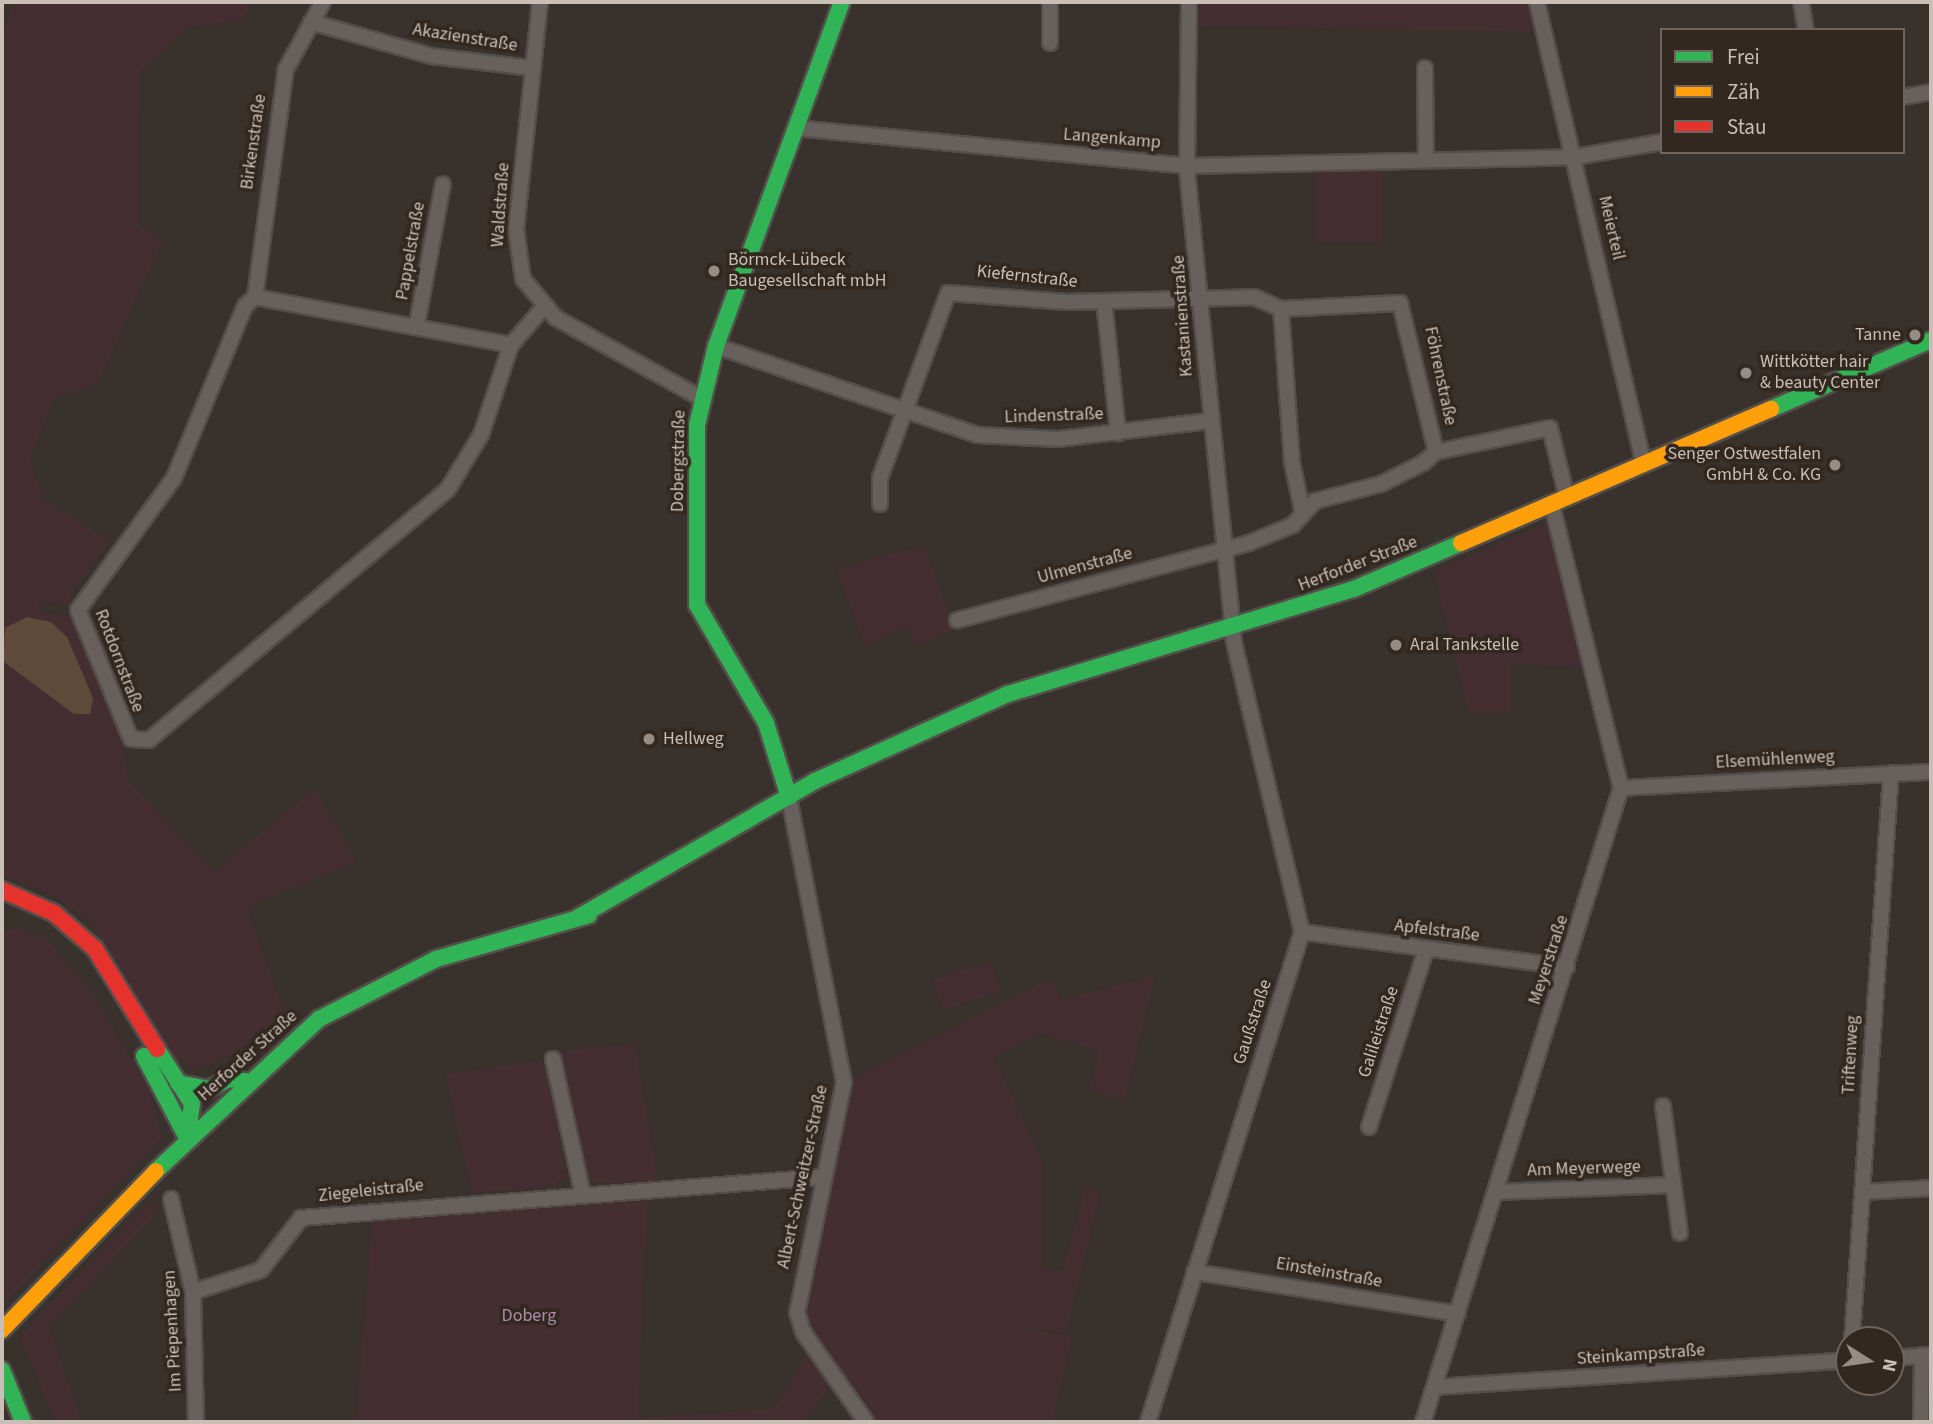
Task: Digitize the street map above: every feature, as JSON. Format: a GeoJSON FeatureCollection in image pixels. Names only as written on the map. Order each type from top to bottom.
{"type":"FeatureCollection","features":[{"type":"Feature","properties":{"kind":"main road","name":"Dobergstraße"},"geometry":{"type":"LineString","coordinates":[[789,797],[766,723],[697,605],[699,397],[842,2]]}},
{"type":"Feature","properties":{"kind":"main road","name":"Herforder Straße"},"geometry":{"type":"LineString","coordinates":[[5,1327],[246,1081],[349,1000],[436,959],[577,918],[789,797],[1008,694],[1354,589],[1931,341]]}},
{"type":"Feature","properties":{"kind":"main road"},"geometry":{"type":"LineString","coordinates":[[2,890],[54,913],[95,949],[178,1083],[194,1116],[187,1139]]}},
{"type":"Feature","properties":{"kind":"main road"},"geometry":{"type":"LineString","coordinates":[[2,911],[50,919],[88,954],[187,1139]]}},
{"type":"Feature","properties":{"kind":"main road"},"geometry":{"type":"LineString","coordinates":[[178,1083],[209,1089],[229,1079],[246,1081]]}},
{"type":"Feature","properties":{"kind":"main road"},"geometry":{"type":"LineString","coordinates":[[2,1370],[23,1422]]}},
{"type":"Feature","properties":{"kind":"street","name":"Birkenstraße"},"geometry":{"type":"LineString","coordinates":[[255,297],[286,69],[323,2]]}},
{"type":"Feature","properties":{"kind":"street","name":"Waldstraße"},"geometry":{"type":"LineString","coordinates":[[540,2],[515,249],[523,279],[543,308],[699,397]]}},
{"type":"Feature","properties":{"kind":"street"},"geometry":{"type":"LineString","coordinates":[[1050,2],[1050,43]]}},
{"type":"Feature","properties":{"kind":"street","name":"Kastanienstraße"},"geometry":{"type":"LineString","coordinates":[[1189,2],[1187,166],[1202,279],[1198,298],[1233,627]]}},
{"type":"Feature","properties":{"kind":"street","name":"Meierteil"},"geometry":{"type":"LineString","coordinates":[[1537,2],[1644,464]]}},
{"type":"Feature","properties":{"kind":"street"},"geometry":{"type":"LineString","coordinates":[[1801,2],[1806,28]]}},
{"type":"Feature","properties":{"kind":"street","name":"Akazienstraße"},"geometry":{"type":"LineString","coordinates":[[311,22],[431,56],[532,68]]}},
{"type":"Feature","properties":{"kind":"street"},"geometry":{"type":"LineString","coordinates":[[1425,68],[1426,160]]}},
{"type":"Feature","properties":{"kind":"street"},"geometry":{"type":"LineString","coordinates":[[1905,97],[1931,92]]}},
{"type":"Feature","properties":{"kind":"street","name":"Langenkamp"},"geometry":{"type":"LineString","coordinates":[[795,128],[1187,166],[1575,157],[1660,142]]}},
{"type":"Feature","properties":{"kind":"street","name":"Pappelstraße"},"geometry":{"type":"LineString","coordinates":[[417,324],[443,184]]}},
{"type":"Feature","properties":{"kind":"street","name":"Kiefernstraße"},"geometry":{"type":"LineString","coordinates":[[902,411],[948,293],[1104,301],[1198,298]]}},
{"type":"Feature","properties":{"kind":"street","name":"Föhrenstraße"},"geometry":{"type":"LineString","coordinates":[[1198,298],[1254,296],[1281,309],[1400,303],[1436,452]]}},
{"type":"Feature","properties":{"kind":"street"},"geometry":{"type":"LineString","coordinates":[[255,297],[417,324],[511,345]]}},
{"type":"Feature","properties":{"kind":"street","name":"Rotdornstraße"},"geometry":{"type":"LineString","coordinates":[[255,297],[245,306],[174,478],[78,610],[125,731],[140,742],[448,489],[481,435],[511,345],[543,308]]}},
{"type":"Feature","properties":{"kind":"street"},"geometry":{"type":"LineString","coordinates":[[1104,301],[1118,433]]}},
{"type":"Feature","properties":{"kind":"street"},"geometry":{"type":"LineString","coordinates":[[1281,309],[1292,462],[1303,514]]}},
{"type":"Feature","properties":{"kind":"street","name":"Lindenstraße"},"geometry":{"type":"LineString","coordinates":[[716,346],[902,411],[1011,439],[1118,433],[1210,421]]}},
{"type":"Feature","properties":{"kind":"street"},"geometry":{"type":"LineString","coordinates":[[880,504],[877,489],[902,411]]}},
{"type":"Feature","properties":{"kind":"street","name":"Föhrenstraße"},"geometry":{"type":"LineString","coordinates":[[1224,548],[1249,543],[1303,514],[1315,501],[1381,484],[1436,452],[1550,428],[1559,501]]}},
{"type":"Feature","properties":{"kind":"street"},"geometry":{"type":"LineString","coordinates":[[1559,501],[1621,788]]}},
{"type":"Feature","properties":{"kind":"street","name":"Ulmenstraße"},"geometry":{"type":"LineString","coordinates":[[957,620],[1224,548]]}},
{"type":"Feature","properties":{"kind":"street"},"geometry":{"type":"LineString","coordinates":[[1233,627],[1302,932]]}},
{"type":"Feature","properties":{"kind":"street","name":"Elsemühlenweg"},"geometry":{"type":"LineString","coordinates":[[1621,788],[1931,772]]}},
{"type":"Feature","properties":{"kind":"street","name":"Triftenweg"},"geometry":{"type":"LineString","coordinates":[[1853,1326],[1891,773]]}},
{"type":"Feature","properties":{"kind":"street","name":"Meyerstraße"},"geometry":{"type":"LineString","coordinates":[[1423,1422],[1621,788]]}},
{"type":"Feature","properties":{"kind":"street","name":"Albert-Schweitzer-Straße"},"geometry":{"type":"LineString","coordinates":[[789,797],[844,1082],[797,1301],[798,1321],[866,1422]]}},
{"type":"Feature","properties":{"kind":"street","name":"Apfelstraße"},"geometry":{"type":"LineString","coordinates":[[1302,932],[1567,967]]}},
{"type":"Feature","properties":{"kind":"street","name":"Gaußstraße"},"geometry":{"type":"LineString","coordinates":[[1148,1422],[1302,932]]}},
{"type":"Feature","properties":{"kind":"street","name":"Galileistraße"},"geometry":{"type":"LineString","coordinates":[[1369,1127],[1426,949]]}},
{"type":"Feature","properties":{"kind":"street"},"geometry":{"type":"LineString","coordinates":[[553,1059],[583,1196]]}},
{"type":"Feature","properties":{"kind":"street"},"geometry":{"type":"LineString","coordinates":[[1663,1106],[1680,1233]]}},
{"type":"Feature","properties":{"kind":"street","name":"Ziegeleistraße"},"geometry":{"type":"LineString","coordinates":[[193,1292],[261,1270],[301,1218],[822,1177]]}},
{"type":"Feature","properties":{"kind":"street","name":"Am Meyerwege"},"geometry":{"type":"LineString","coordinates":[[1497,1192],[1673,1185]]}},
{"type":"Feature","properties":{"kind":"street"},"geometry":{"type":"LineString","coordinates":[[1863,1192],[1931,1188]]}},
{"type":"Feature","properties":{"kind":"street","name":"Im Piepenhagen"},"geometry":{"type":"LineString","coordinates":[[171,1199],[193,1292],[196,1422]]}},
{"type":"Feature","properties":{"kind":"street","name":"Einsteinstraße"},"geometry":{"type":"LineString","coordinates":[[1195,1272],[1458,1314]]}},
{"type":"Feature","properties":{"kind":"street"},"geometry":{"type":"LineString","coordinates":[[1905,1357],[1927,1355],[1921,1422]]}},
{"type":"Feature","properties":{"kind":"street","name":"Steinkampstraße"},"geometry":{"type":"LineString","coordinates":[[1435,1387],[1835,1361]]}},
{"type":"Feature","properties":{"kind":"green space"},"geometry":{"type":"Polygon","coordinates":[[[14,2],[253,2],[242,19],[188,28],[140,72],[139,226],[163,240],[98,383],[54,399],[30,459],[43,498],[109,541],[70,594],[70,607],[40,600],[39,610],[75,618],[121,739],[129,782],[214,871],[316,788],[356,862],[247,907],[284,1013],[233,1055],[191,1071],[181,1056],[173,1063],[90,922],[56,897],[2,875],[2,37],[14,2]]]}},
{"type":"Feature","properties":{"kind":"green space"},"geometry":{"type":"Polygon","coordinates":[[[1195,2],[1527,2],[1535,32],[1195,26],[1195,2]]]}},
{"type":"Feature","properties":{"kind":"green space"},"geometry":{"type":"Polygon","coordinates":[[[1316,166],[1381,166],[1381,242],[1316,242],[1316,166]]]}},
{"type":"Feature","properties":{"kind":"green space"},"geometry":{"type":"Polygon","coordinates":[[[1546,524],[1586,669],[1510,663],[1510,711],[1468,711],[1434,571],[1546,524]]]}},
{"type":"Feature","properties":{"kind":"green space"},"geometry":{"type":"Polygon","coordinates":[[[925,545],[954,630],[915,645],[907,626],[865,645],[836,569],[925,545]]]}},
{"type":"Feature","properties":{"kind":"green space"},"geometry":{"type":"Polygon","coordinates":[[[21,928],[47,939],[93,993],[149,1091],[162,1138],[6,1302],[2,931],[21,928]]]}},
{"type":"Feature","properties":{"kind":"green space"},"geometry":{"type":"Polygon","coordinates":[[[991,961],[1001,991],[943,1010],[933,980],[991,961]]]}},
{"type":"Feature","properties":{"kind":"green space"},"geometry":{"type":"Polygon","coordinates":[[[1155,975],[1124,1100],[1089,1090],[1099,1050],[1039,1034],[994,1057],[1043,1162],[1042,1267],[1063,1271],[1085,1187],[1101,1189],[1066,1332],[1017,1327],[1072,1336],[1052,1422],[849,1422],[847,1404],[857,1393],[806,1326],[801,1302],[855,1078],[1050,978],[1061,1000],[1155,975]]]}},
{"type":"Feature","properties":{"kind":"green space"},"geometry":{"type":"Polygon","coordinates":[[[635,1043],[659,1185],[585,1182],[556,1052],[635,1043]]]}},
{"type":"Feature","properties":{"kind":"green space"},"geometry":{"type":"Polygon","coordinates":[[[549,1059],[565,1178],[552,1186],[472,1193],[445,1074],[549,1059]]]}},
{"type":"Feature","properties":{"kind":"green space"},"geometry":{"type":"Polygon","coordinates":[[[151,1199],[160,1210],[49,1327],[82,1422],[55,1422],[20,1336],[151,1199]]]}},
{"type":"Feature","properties":{"kind":"green space","name":"Doberg"},"geometry":{"type":"Polygon","coordinates":[[[647,1201],[638,1418],[774,1409],[807,1353],[832,1384],[803,1422],[356,1422],[373,1215],[647,1201]]]}},
{"type":"Feature","properties":{"kind":"shaded area"},"geometry":{"type":"Polygon","coordinates":[[[27,617],[51,622],[67,637],[93,698],[90,714],[74,714],[3,661],[5,628],[27,617]]]}},
{"type":"Feature","properties":{"kind":"traffic: fast"},"geometry":{"type":"LineString","coordinates":[[789,797],[766,723],[697,605],[697,425],[716,346],[842,2]]}},
{"type":"Feature","properties":{"kind":"traffic: fast"},"geometry":{"type":"LineString","coordinates":[[1771,409],[1931,340]]}},
{"type":"Feature","properties":{"kind":"traffic: fast"},"geometry":{"type":"LineString","coordinates":[[577,918],[815,781],[1008,694],[1354,589],[1461,543]]}},
{"type":"Feature","properties":{"kind":"traffic: fast"},"geometry":{"type":"LineString","coordinates":[[156,1171],[319,1019],[436,959],[589,915]]}},
{"type":"Feature","properties":{"kind":"traffic: fast"},"geometry":{"type":"LineString","coordinates":[[157,1049],[192,1104],[187,1138]]}},
{"type":"Feature","properties":{"kind":"traffic: fast"},"geometry":{"type":"LineString","coordinates":[[144,1056],[187,1138]]}},
{"type":"Feature","properties":{"kind":"traffic: fast"},"geometry":{"type":"LineString","coordinates":[[178,1083],[209,1089],[229,1079],[246,1081]]}},
{"type":"Feature","properties":{"kind":"traffic: fast"},"geometry":{"type":"LineString","coordinates":[[2,1370],[23,1422]]}},
{"type":"Feature","properties":{"kind":"traffic: slow"},"geometry":{"type":"LineString","coordinates":[[1461,543],[1771,409]]}},
{"type":"Feature","properties":{"kind":"traffic: slow"},"geometry":{"type":"LineString","coordinates":[[2,1330],[156,1171]]}},
{"type":"Feature","properties":{"kind":"traffic: jam"},"geometry":{"type":"LineString","coordinates":[[2,890],[54,913],[95,949],[157,1049]]}},
{"type":"Feature","properties":{"kind":"place","name":"Börmck-Lübeck Baugesellschaft mbH"},"geometry":{"type":"Point","coordinates":[714,271]}},
{"type":"Feature","properties":{"kind":"place","name":"Tanne"},"geometry":{"type":"Point","coordinates":[1915,335]}},
{"type":"Feature","properties":{"kind":"place","name":"Wittkötter hair & beauty Center"},"geometry":{"type":"Point","coordinates":[1746,373]}},
{"type":"Feature","properties":{"kind":"place","name":"Senger Ostwestfalen GmbH & Co. KG"},"geometry":{"type":"Point","coordinates":[1835,465]}},
{"type":"Feature","properties":{"kind":"place","name":"Aral Tankstelle"},"geometry":{"type":"Point","coordinates":[1396,645]}},
{"type":"Feature","properties":{"kind":"place","name":"Hellweg"},"geometry":{"type":"Point","coordinates":[649,739]}}]}
